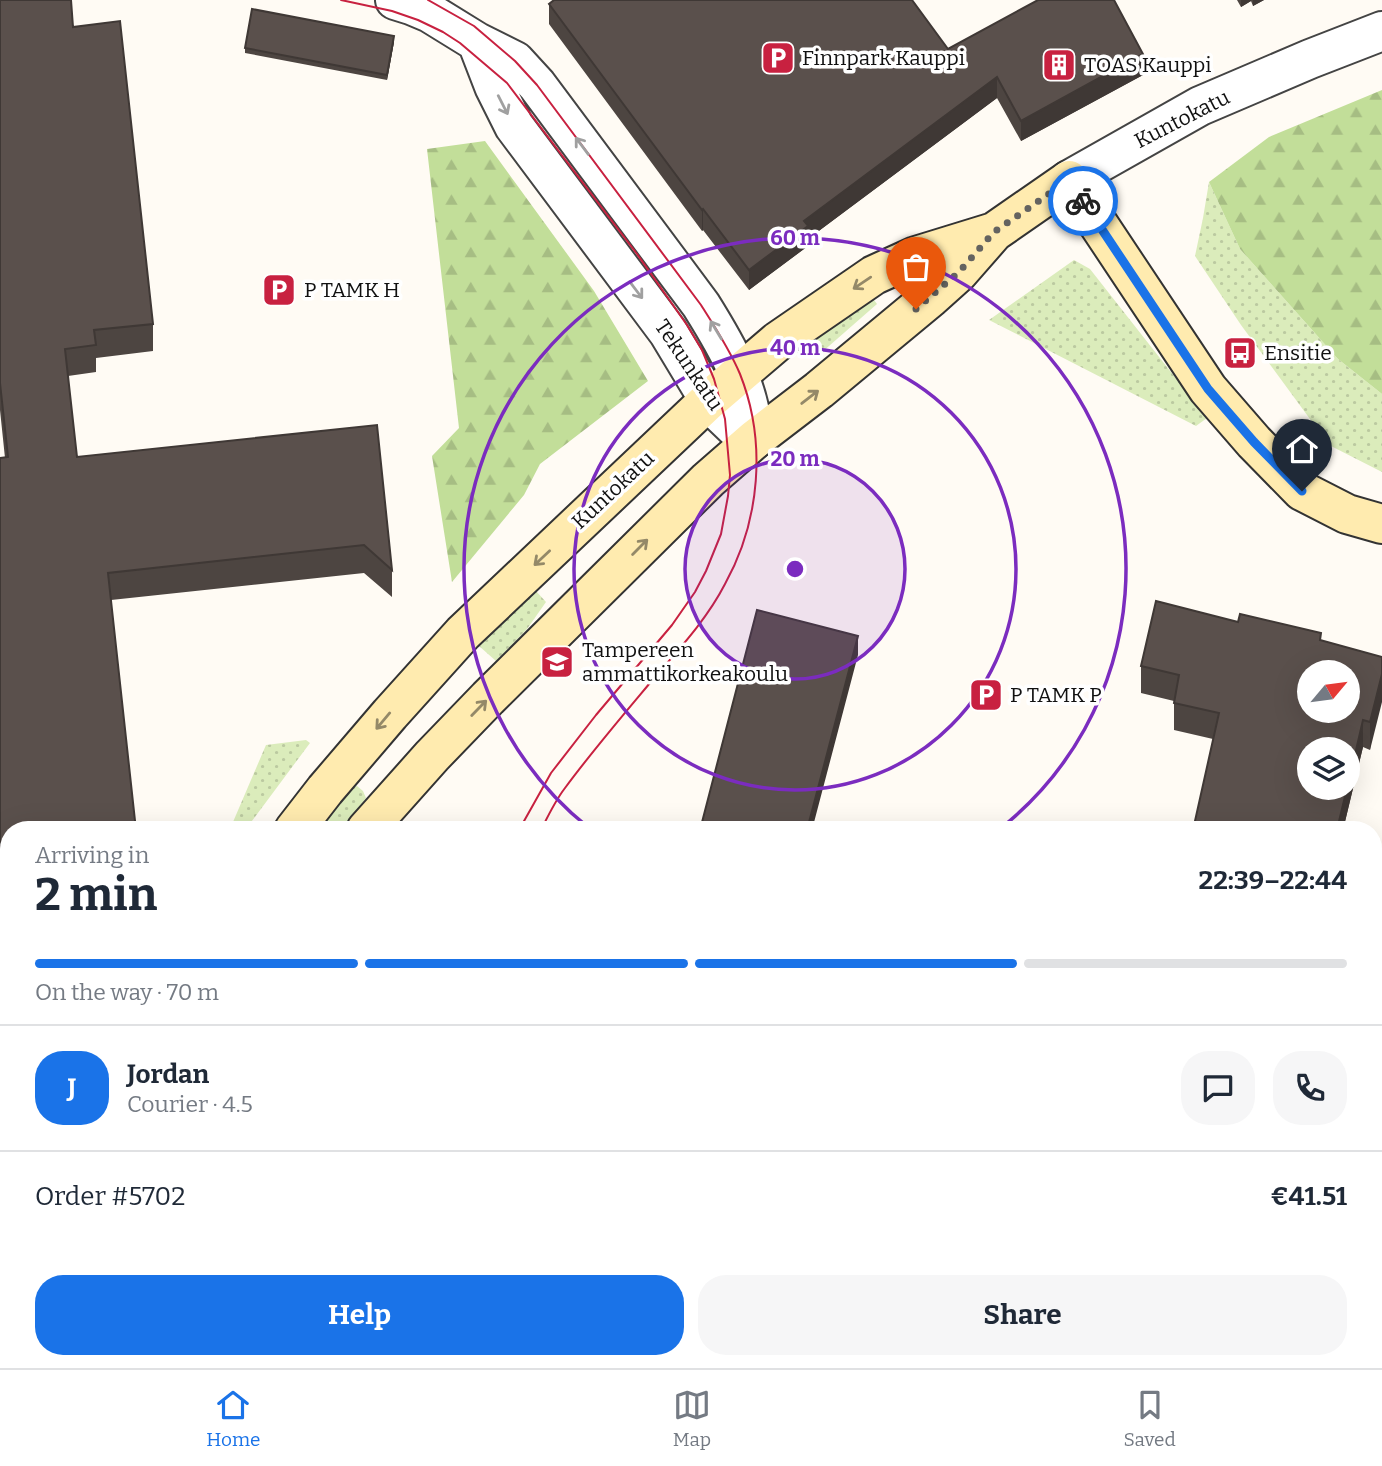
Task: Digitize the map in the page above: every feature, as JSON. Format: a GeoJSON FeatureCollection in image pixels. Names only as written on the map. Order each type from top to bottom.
{"type":"FeatureCollection","features":[{"type":"Feature","properties":{"kind":"street","name":"Tekunkatu"},"geometry":{"type":"LineString","coordinates":[[395,0],[430,13],[477,42],[515,61],[537,85],[701,305],[740,374],[755,439]]}},
{"type":"Feature","properties":{"kind":"street","name":"Kuntokatu"},"geometry":{"type":"LineString","coordinates":[[374,821],[488,698],[673,514],[755,439],[930,298],[959,272],[994,232],[1069,180],[1200,106],[1382,31]]}},
{"type":"Feature","properties":{"kind":"street","name":"Tekunkatu"},"geometry":{"type":"LineString","coordinates":[[477,42],[514,127],[668,332],[709,400],[741,433],[755,439]]}},
{"type":"Feature","properties":{"kind":"street"},"geometry":{"type":"LineString","coordinates":[[1069,180],[1208,389],[1254,442],[1302,491],[1347,514],[1382,524]]}},
{"type":"Feature","properties":{"kind":"street","name":"Kuntokatu"},"geometry":{"type":"LineString","coordinates":[[302,821],[357,752],[450,646],[709,400],[778,341],[874,275],[916,257],[994,232]]}},
{"type":"Feature","properties":{"kind":"green space"},"geometry":{"type":"Polygon","coordinates":[[[1382,90],[1382,394],[1338,359],[1240,249],[1209,182],[1269,137],[1382,90]]]}},
{"type":"Feature","properties":{"kind":"green space"},"geometry":{"type":"Polygon","coordinates":[[[485,141],[594,291],[648,381],[540,464],[524,495],[452,582],[432,456],[459,428],[427,149],[485,141]]]}},
{"type":"Feature","properties":{"kind":"green space"},"geometry":{"type":"Polygon","coordinates":[[[1209,182],[1240,249],[1338,359],[1382,394],[1382,472],[1329,445],[1241,325],[1195,256],[1209,182]]]}},
{"type":"Feature","properties":{"kind":"green space"},"geometry":{"type":"Polygon","coordinates":[[[1074,260],[1090,269],[1207,418],[1196,426],[989,320],[1074,260]]]}},
{"type":"Feature","properties":{"kind":"green space"},"geometry":{"type":"Polygon","coordinates":[[[871,296],[877,304],[821,353],[809,339],[871,296]]]}},
{"type":"Feature","properties":{"kind":"green space"},"geometry":{"type":"Polygon","coordinates":[[[536,591],[546,602],[527,629],[496,661],[479,646],[536,591]]]}},
{"type":"Feature","properties":{"kind":"green space"},"geometry":{"type":"Polygon","coordinates":[[[306,740],[310,743],[252,821],[233,821],[266,745],[306,740]]]}},
{"type":"Feature","properties":{"kind":"green space"},"geometry":{"type":"Polygon","coordinates":[[[357,786],[363,791],[366,798],[348,821],[326,821],[357,786]]]}},
{"type":"Feature","properties":{"kind":"building"},"geometry":{"type":"Polygon","coordinates":[[[0,0],[71,0],[73,27],[120,21],[153,324],[94,330],[96,345],[65,349],[77,457],[377,425],[392,570],[364,545],[108,573],[135,821],[0,821],[0,458],[8,457],[0,383],[0,0]]]}},
{"type":"Feature","properties":{"kind":"building","name":"Finnpark Kauppi"},"geometry":{"type":"Polygon","coordinates":[[[554,0],[912,0],[948,49],[1038,0],[1114,0],[1143,54],[1021,121],[997,77],[804,221],[808,226],[749,270],[549,4],[554,0]]]}},
{"type":"Feature","properties":{"kind":"building"},"geometry":{"type":"Polygon","coordinates":[[[252,9],[394,36],[387,75],[245,48],[252,9]]]}},
{"type":"Feature","properties":{"kind":"building"},"geometry":{"type":"Polygon","coordinates":[[[1156,601],[1238,622],[1240,614],[1321,633],[1320,640],[1382,657],[1382,674],[1370,722],[1363,720],[1359,737],[1297,737],[1297,800],[1344,800],[1339,821],[1195,821],[1219,713],[1174,703],[1179,675],[1141,666],[1156,601]]]}},
{"type":"Feature","properties":{"kind":"building"},"geometry":{"type":"Polygon","coordinates":[[[757,610],[858,636],[809,821],[702,821],[757,610]]]}},
{"type":"Feature","properties":{"kind":"tram line"},"geometry":{"type":"LineString","coordinates":[[341,0],[392,11],[443,32],[507,83],[637,254],[687,325],[702,350],[714,379],[725,419],[730,475],[728,496],[721,534],[706,571],[672,625],[551,773],[524,821]]}},
{"type":"Feature","properties":{"kind":"tram line"},"geometry":{"type":"LineString","coordinates":[[428,0],[474,26],[515,61],[537,85],[701,305],[740,374],[754,427],[756,481],[752,508],[737,560],[725,584],[693,633],[565,788],[546,821]]}},
{"type":"Feature","properties":{"kind":"way so far"},"geometry":{"type":"LineString","coordinates":[[916,309],[959,272],[994,232],[1069,180],[1083,201]]}},
{"type":"Feature","properties":{"kind":"place","name":"Finnpark Kauppi"},"geometry":{"type":"Point","coordinates":[778,58]}},
{"type":"Feature","properties":{"kind":"place","name":"TOAS Kauppi"},"geometry":{"type":"Point","coordinates":[1059,65]}},
{"type":"Feature","properties":{"kind":"place","name":"P TAMK H"},"geometry":{"type":"Point","coordinates":[279,290]}},
{"type":"Feature","properties":{"kind":"place","name":"Ensitie"},"geometry":{"type":"Point","coordinates":[1240,353]}},
{"type":"Feature","properties":{"kind":"place","name":"Tampereen ammattikorkeakoulu"},"geometry":{"type":"Point","coordinates":[557,662]}},
{"type":"Feature","properties":{"kind":"place","name":"P TAMK P"},"geometry":{"type":"Point","coordinates":[986,695]}},
{"type":"Feature","properties":{"kind":"route"},"geometry":{"type":"LineString","coordinates":[[1083,201],[1208,389],[1302,491]]}}]}
